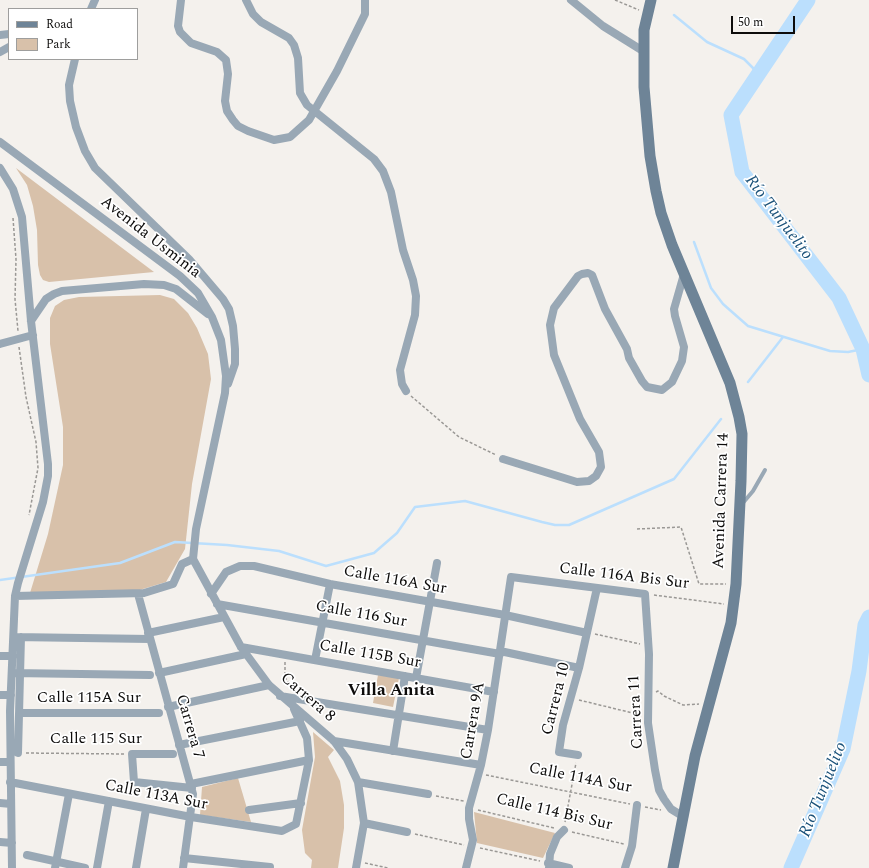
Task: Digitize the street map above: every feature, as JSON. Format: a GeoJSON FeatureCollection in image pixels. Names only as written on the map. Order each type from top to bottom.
{"type":"FeatureCollection","features":[{"type":"Feature","properties":{"kind":"main road","name":"Avenida Carrera 14"},"geometry":{"type":"LineString","coordinates":[[651,0],[647,14],[643,51],[647,133],[656,191],[666,230],[730,383],[738,410],[742,434],[736,584],[733,605],[725,646],[695,756],[673,868]]}},
{"type":"Feature","properties":{"kind":"street"},"geometry":{"type":"LineString","coordinates":[[181,0],[178,26],[180,32],[191,43],[218,52],[226,60],[228,69],[225,101],[227,111],[238,126],[261,137],[274,140],[283,139],[299,130],[314,111],[337,70],[365,14],[365,0]]}},
{"type":"Feature","properties":{"kind":"street"},"geometry":{"type":"LineString","coordinates":[[246,0],[253,14],[261,22],[288,38],[294,45],[298,58],[300,94],[308,105],[374,159],[383,171],[391,192],[403,250],[413,280],[416,296],[415,315],[400,370],[402,384],[406,391]]}},
{"type":"Feature","properties":{"kind":"street"},"geometry":{"type":"LineString","coordinates":[[571,0],[603,26],[643,51]]}},
{"type":"Feature","properties":{"kind":"street"},"geometry":{"type":"LineString","coordinates":[[75,60],[69,85],[70,101],[76,127],[84,151],[95,168],[189,259],[223,298],[229,309],[233,326],[235,364],[224,393]]}},
{"type":"Feature","properties":{"kind":"street","name":"Avenida Usminia"},"geometry":{"type":"LineString","coordinates":[[0,142],[180,276],[198,293],[212,317],[221,340],[226,376],[224,393],[195,537],[193,559]]}},
{"type":"Feature","properties":{"kind":"street"},"geometry":{"type":"LineString","coordinates":[[0,168],[13,189],[22,217],[33,335],[48,449],[48,476],[43,502],[15,596],[17,637],[16,673],[11,695],[10,762],[12,868]]}},
{"type":"Feature","properties":{"kind":"street"},"geometry":{"type":"LineString","coordinates":[[503,459],[577,482],[589,481],[596,476],[600,467],[600,452],[580,419],[553,350],[550,325],[554,308],[578,276],[588,273],[592,275],[605,309],[627,349],[642,381],[647,387],[662,390],[672,382],[682,362],[684,347],[674,316],[674,308],[684,274]]}},
{"type":"Feature","properties":{"kind":"street"},"geometry":{"type":"LineString","coordinates":[[32,320],[46,299],[62,291],[144,284],[164,285],[176,289],[212,317]]}},
{"type":"Feature","properties":{"kind":"street"},"geometry":{"type":"LineString","coordinates":[[0,344],[33,335]]}},
{"type":"Feature","properties":{"kind":"street"},"geometry":{"type":"LineString","coordinates":[[15,596],[138,594],[168,587],[173,584],[182,564],[193,559]]}},
{"type":"Feature","properties":{"kind":"street","name":"Carrera 8"},"geometry":{"type":"LineString","coordinates":[[193,559],[243,650],[269,685],[334,741],[347,759],[358,782],[364,823],[357,865]]}},
{"type":"Feature","properties":{"kind":"street"},"geometry":{"type":"LineString","coordinates":[[416,678],[438,563]]}},
{"type":"Feature","properties":{"kind":"street","name":"Calle 116A Sur"},"geometry":{"type":"LineString","coordinates":[[211,594],[226,572],[240,566],[274,570],[330,584],[505,615],[587,633]]}},
{"type":"Feature","properties":{"kind":"street","name":"Calle 116A Bis Sur"},"geometry":{"type":"LineString","coordinates":[[511,577],[645,594]]}},
{"type":"Feature","properties":{"kind":"street","name":"Carrera 9A"},"geometry":{"type":"LineString","coordinates":[[466,868],[473,840],[469,819],[470,805],[480,769],[488,730],[511,577]]}},
{"type":"Feature","properties":{"kind":"street"},"geometry":{"type":"LineString","coordinates":[[315,660],[330,584]]}},
{"type":"Feature","properties":{"kind":"street","name":"Carrera 10"},"geometry":{"type":"LineString","coordinates":[[578,755],[559,752],[563,726],[579,668],[597,588]]}},
{"type":"Feature","properties":{"kind":"street","name":"Carrera 7"},"geometry":{"type":"LineString","coordinates":[[138,594],[168,707],[194,794],[183,868]]}},
{"type":"Feature","properties":{"kind":"street","name":"Carrera 11"},"geometry":{"type":"LineString","coordinates":[[645,594],[648,646],[648,717],[659,790],[671,808],[684,817]]}},
{"type":"Feature","properties":{"kind":"street","name":"Calle 116 Sur"},"geometry":{"type":"LineString","coordinates":[[217,604],[500,652],[579,668]]}},
{"type":"Feature","properties":{"kind":"street"},"geometry":{"type":"LineString","coordinates":[[17,637],[149,636],[224,616]]}},
{"type":"Feature","properties":{"kind":"street"},"geometry":{"type":"LineString","coordinates":[[17,637],[13,656],[16,673],[19,713],[18,753]]}},
{"type":"Feature","properties":{"kind":"street","name":"Calle 115B Sur"},"geometry":{"type":"LineString","coordinates":[[159,673],[243,650],[287,654],[494,692]]}},
{"type":"Feature","properties":{"kind":"street"},"geometry":{"type":"LineString","coordinates":[[0,656],[13,656]]}},
{"type":"Feature","properties":{"kind":"street"},"geometry":{"type":"LineString","coordinates":[[16,673],[150,675]]}},
{"type":"Feature","properties":{"kind":"street"},"geometry":{"type":"LineString","coordinates":[[393,751],[405,676]]}},
{"type":"Feature","properties":{"kind":"street"},"geometry":{"type":"LineString","coordinates":[[168,707],[269,685]]}},
{"type":"Feature","properties":{"kind":"street"},"geometry":{"type":"LineString","coordinates":[[0,695],[11,695]]}},
{"type":"Feature","properties":{"kind":"street"},"geometry":{"type":"LineString","coordinates":[[280,696],[488,730]]}},
{"type":"Feature","properties":{"kind":"street"},"geometry":{"type":"LineString","coordinates":[[249,810],[301,802],[309,760],[307,738],[294,708]]}},
{"type":"Feature","properties":{"kind":"street","name":"Calle 115A Sur"},"geometry":{"type":"LineString","coordinates":[[19,713],[159,713]]}},
{"type":"Feature","properties":{"kind":"street"},"geometry":{"type":"LineString","coordinates":[[179,745],[300,722]]}},
{"type":"Feature","properties":{"kind":"street"},"geometry":{"type":"LineString","coordinates":[[334,741],[393,751],[480,769]]}},
{"type":"Feature","properties":{"kind":"street"},"geometry":{"type":"LineString","coordinates":[[132,754],[134,782],[192,786],[309,760]]}},
{"type":"Feature","properties":{"kind":"street","name":"Calle 115 Sur"},"geometry":{"type":"LineString","coordinates":[[132,754],[173,754]]}},
{"type":"Feature","properties":{"kind":"street"},"geometry":{"type":"LineString","coordinates":[[0,762],[10,762]]}},
{"type":"Feature","properties":{"kind":"street","name":"Calle 113A Sur"},"geometry":{"type":"LineString","coordinates":[[10,782],[191,818],[282,831],[296,824],[301,802]]}},
{"type":"Feature","properties":{"kind":"street"},"geometry":{"type":"LineString","coordinates":[[358,782],[428,794]]}},
{"type":"Feature","properties":{"kind":"street"},"geometry":{"type":"LineString","coordinates":[[56,865],[69,794]]}},
{"type":"Feature","properties":{"kind":"street"},"geometry":{"type":"LineString","coordinates":[[97,868],[109,801]]}},
{"type":"Feature","properties":{"kind":"street"},"geometry":{"type":"LineString","coordinates":[[0,804],[11,804]]}},
{"type":"Feature","properties":{"kind":"street"},"geometry":{"type":"LineString","coordinates":[[625,868],[632,846],[638,805]]}},
{"type":"Feature","properties":{"kind":"street"},"geometry":{"type":"LineString","coordinates":[[136,868],[146,809]]}},
{"type":"Feature","properties":{"kind":"street"},"geometry":{"type":"LineString","coordinates":[[364,823],[407,832]]}},
{"type":"Feature","properties":{"kind":"street"},"geometry":{"type":"LineString","coordinates":[[564,830],[557,837],[550,854],[548,866],[569,868]]}},
{"type":"Feature","properties":{"kind":"street"},"geometry":{"type":"LineString","coordinates":[[0,842],[12,842]]}},
{"type":"Feature","properties":{"kind":"street"},"geometry":{"type":"LineString","coordinates":[[27,855],[56,865],[85,868]]}},
{"type":"Feature","properties":{"kind":"street"},"geometry":{"type":"LineString","coordinates":[[184,858],[270,867]]}},
{"type":"Feature","properties":{"kind":"lane"},"geometry":{"type":"LineString","coordinates":[[740,506],[753,491],[765,470]]}},
{"type":"Feature","properties":{"kind":"path"},"geometry":{"type":"LineString","coordinates":[[615,0],[647,14]]}},
{"type":"Feature","properties":{"kind":"path"},"geometry":{"type":"LineString","coordinates":[[12,213],[16,259],[15,299],[18,335]]}},
{"type":"Feature","properties":{"kind":"path"},"geometry":{"type":"LineString","coordinates":[[19,342],[26,397],[36,442],[38,468],[29,518]]}},
{"type":"Feature","properties":{"kind":"path"},"geometry":{"type":"LineString","coordinates":[[406,391],[431,415],[459,437],[503,459]]}},
{"type":"Feature","properties":{"kind":"path"},"geometry":{"type":"LineString","coordinates":[[637,529],[681,527],[699,584],[736,584]]}},
{"type":"Feature","properties":{"kind":"path","name":"Calle 116A Bis Sur"},"geometry":{"type":"LineString","coordinates":[[645,594],[733,605]]}},
{"type":"Feature","properties":{"kind":"path"},"geometry":{"type":"LineString","coordinates":[[587,633],[648,646]]}},
{"type":"Feature","properties":{"kind":"path"},"geometry":{"type":"LineString","coordinates":[[287,654],[285,677],[296,698]]}},
{"type":"Feature","properties":{"kind":"path"},"geometry":{"type":"LineString","coordinates":[[648,699],[658,691],[664,696],[683,705],[697,705],[710,699]]}},
{"type":"Feature","properties":{"kind":"path"},"geometry":{"type":"LineString","coordinates":[[571,698],[648,717]]}},
{"type":"Feature","properties":{"kind":"path","name":"Calle 115 Sur"},"geometry":{"type":"LineString","coordinates":[[18,753],[132,754]]}},
{"type":"Feature","properties":{"kind":"path"},"geometry":{"type":"LineString","coordinates":[[564,830],[578,755]]}},
{"type":"Feature","properties":{"kind":"path","name":"Calle 114A Sur"},"geometry":{"type":"LineString","coordinates":[[480,769],[570,792],[661,810]]}},
{"type":"Feature","properties":{"kind":"path","name":"Calle 114 Bis Sur"},"geometry":{"type":"LineString","coordinates":[[428,794],[564,830],[632,846]]}},
{"type":"Feature","properties":{"kind":"path"},"geometry":{"type":"LineString","coordinates":[[357,865],[388,868]]}},
{"type":"Feature","properties":{"kind":"green space"},"geometry":{"type":"Polygon","coordinates":[[[16,168],[154,272],[49,282],[43,280],[40,275],[38,265],[37,230],[33,206],[27,185],[16,168]]]}},
{"type":"Feature","properties":{"kind":"green space"},"geometry":{"type":"Polygon","coordinates":[[[160,295],[174,299],[188,313],[197,328],[208,354],[211,379],[192,484],[185,549],[166,582],[133,592],[30,593],[48,534],[63,465],[63,427],[50,344],[50,318],[55,306],[64,300],[79,297],[160,295]]]}},
{"type":"Feature","properties":{"kind":"green space"},"geometry":{"type":"Polygon","coordinates":[[[378,675],[399,678],[393,707],[373,703],[378,675]]]}},
{"type":"Feature","properties":{"kind":"green space"},"geometry":{"type":"Polygon","coordinates":[[[313,732],[334,750],[328,757],[340,781],[344,805],[344,828],[338,868],[311,868],[312,860],[305,853],[302,830],[315,757],[313,732]]]}},
{"type":"Feature","properties":{"kind":"green space"},"geometry":{"type":"Polygon","coordinates":[[[238,778],[251,822],[200,815],[202,787],[238,778]]]}},
{"type":"Feature","properties":{"kind":"green space"},"geometry":{"type":"Polygon","coordinates":[[[474,812],[555,833],[543,858],[477,843],[474,812]]]}},
{"type":"Feature","properties":{"kind":"waterway","name":"Río Tunjuelito"},"geometry":{"type":"LineString","coordinates":[[808,0],[731,115],[742,172],[839,298],[863,349],[869,375]]}},
{"type":"Feature","properties":{"kind":"waterway"},"geometry":{"type":"LineString","coordinates":[[674,15],[707,42],[744,59],[753,68],[756,75]]}},
{"type":"Feature","properties":{"kind":"waterway"},"geometry":{"type":"LineString","coordinates":[[694,242],[711,288],[723,304],[748,326],[830,351],[848,352],[863,349]]}},
{"type":"Feature","properties":{"kind":"waterway"},"geometry":{"type":"LineString","coordinates":[[748,382],[783,337]]}},
{"type":"Feature","properties":{"kind":"waterway"},"geometry":{"type":"LineString","coordinates":[[0,580],[120,563],[175,542],[227,545],[279,551],[326,566],[374,553],[397,533],[415,507],[465,501],[542,522],[555,525],[569,525],[674,479],[721,419]]}},
{"type":"Feature","properties":{"kind":"waterway","name":"Río Tunjuelito"},"geometry":{"type":"LineString","coordinates":[[791,868],[843,749],[859,671],[865,625],[869,617]]}},
{"type":"Feature","properties":{"kind":"district","name":"Villa Anita"},"geometry":{"type":"Point","coordinates":[391,692]}}]}
